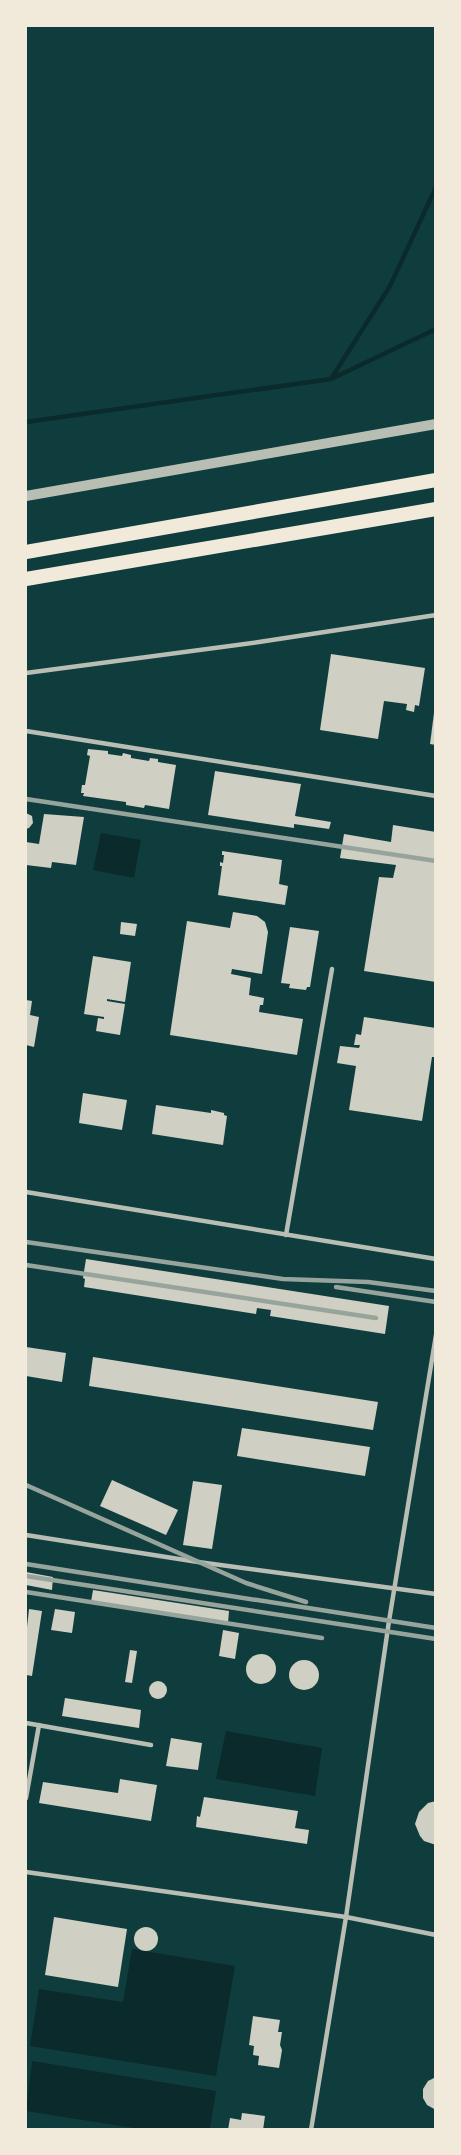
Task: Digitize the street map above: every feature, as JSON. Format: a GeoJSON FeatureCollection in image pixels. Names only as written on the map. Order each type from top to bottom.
{"type":"FeatureCollection","features":[{"type":"Feature","properties":{"kind":"highway"},"geometry":{"type":"LineString","coordinates":[[26,552],[435,480]]}},
{"type":"Feature","properties":{"kind":"highway"},"geometry":{"type":"LineString","coordinates":[[26,579],[435,509]]}},
{"type":"Feature","properties":{"kind":"street"},"geometry":{"type":"LineString","coordinates":[[26,496],[435,423]]}},
{"type":"Feature","properties":{"kind":"lane"},"geometry":{"type":"LineString","coordinates":[[26,673],[259,642],[435,615]]}},
{"type":"Feature","properties":{"kind":"lane"},"geometry":{"type":"LineString","coordinates":[[26,731],[435,796]]}},
{"type":"Feature","properties":{"kind":"lane"},"geometry":{"type":"LineString","coordinates":[[286,1234],[332,969]]}},
{"type":"Feature","properties":{"kind":"lane"},"geometry":{"type":"LineString","coordinates":[[26,1192],[435,1259]]}},
{"type":"Feature","properties":{"kind":"lane"},"geometry":{"type":"LineString","coordinates":[[311,2130],[435,1335]]}},
{"type":"Feature","properties":{"kind":"lane"},"geometry":{"type":"LineString","coordinates":[[26,1535],[198,1562],[435,1594]]}},
{"type":"Feature","properties":{"kind":"lane"},"geometry":{"type":"LineString","coordinates":[[26,1723],[151,1745]]}},
{"type":"Feature","properties":{"kind":"lane"},"geometry":{"type":"LineString","coordinates":[[26,1798],[39,1725]]}},
{"type":"Feature","properties":{"kind":"lane"},"geometry":{"type":"LineString","coordinates":[[26,1872],[346,1917],[435,1935]]}},
{"type":"Feature","properties":{"kind":"water"},"geometry":{"type":"Polygon","coordinates":[[[101,833],[141,840],[134,878],[93,870],[101,833]]]}},
{"type":"Feature","properties":{"kind":"water"},"geometry":{"type":"Polygon","coordinates":[[[226,1731],[322,1748],[315,1796],[216,1779],[226,1731]]]}},
{"type":"Feature","properties":{"kind":"water"},"geometry":{"type":"Polygon","coordinates":[[[132,1949],[235,1966],[216,2076],[30,2046],[39,1989],[123,2002],[132,1949]]]}},
{"type":"Feature","properties":{"kind":"water"},"geometry":{"type":"Polygon","coordinates":[[[32,2061],[216,2091],[210,2129],[140,2129],[26,2111],[32,2061]]]}},
{"type":"Feature","properties":{"kind":"building"},"geometry":{"type":"Polygon","coordinates":[[[331,654],[425,668],[419,706],[415,705],[414,712],[406,710],[407,704],[384,701],[378,739],[320,730],[331,654]]]}},
{"type":"Feature","properties":{"kind":"building"},"geometry":{"type":"Polygon","coordinates":[[[434,713],[436,713],[436,745],[430,744],[434,713]]]}},
{"type":"Feature","properties":{"kind":"building"},"geometry":{"type":"Polygon","coordinates":[[[88,749],[108,751],[108,754],[122,756],[123,753],[131,755],[131,758],[149,761],[150,758],[158,759],[158,762],[176,765],[169,809],[145,805],[144,808],[126,805],[126,802],[83,796],[82,785],[85,785],[90,756],[87,755],[88,749]]]}},
{"type":"Feature","properties":{"kind":"building"},"geometry":{"type":"Polygon","coordinates":[[[215,771],[301,784],[295,816],[331,822],[329,829],[294,824],[294,828],[208,815],[215,771]]]}},
{"type":"Feature","properties":{"kind":"building"},"geometry":{"type":"Polygon","coordinates":[[[26,813],[32,816],[33,823],[26,829],[26,813]]]}},
{"type":"Feature","properties":{"kind":"building"},"geometry":{"type":"Polygon","coordinates":[[[44,814],[84,817],[76,865],[52,862],[51,868],[26,865],[26,842],[39,844],[44,814]]]}},
{"type":"Feature","properties":{"kind":"building"},"geometry":{"type":"Polygon","coordinates":[[[393,825],[436,832],[436,982],[364,971],[379,877],[393,878],[396,865],[340,858],[344,834],[391,842],[393,825]]]}},
{"type":"Feature","properties":{"kind":"building"},"geometry":{"type":"Polygon","coordinates":[[[222,851],[282,860],[279,884],[288,886],[285,905],[218,895],[222,866],[220,862],[223,863],[224,855],[222,851]]]}},
{"type":"Feature","properties":{"kind":"building"},"geometry":{"type":"Polygon","coordinates":[[[233,912],[257,916],[265,922],[268,932],[262,974],[232,969],[231,974],[251,978],[249,995],[264,998],[259,1012],[303,1019],[297,1055],[170,1035],[187,921],[230,928],[233,912]]]}},
{"type":"Feature","properties":{"kind":"building"},"geometry":{"type":"Polygon","coordinates":[[[121,922],[137,924],[135,936],[120,934],[121,922]]]}},
{"type":"Feature","properties":{"kind":"building"},"geometry":{"type":"Polygon","coordinates":[[[290,927],[319,931],[310,987],[306,990],[289,988],[290,984],[281,983],[290,927]]]}},
{"type":"Feature","properties":{"kind":"building"},"geometry":{"type":"Polygon","coordinates":[[[93,956],[131,962],[125,1002],[107,999],[107,1001],[125,1004],[120,1035],[96,1031],[98,1018],[104,1019],[104,1017],[84,1014],[93,956]]]}},
{"type":"Feature","properties":{"kind":"building"},"geometry":{"type":"Polygon","coordinates":[[[26,1000],[32,1001],[30,1015],[39,1017],[34,1047],[26,1045],[26,1000]]]}},
{"type":"Feature","properties":{"kind":"building"},"geometry":{"type":"Polygon","coordinates":[[[364,1017],[436,1028],[436,1057],[432,1057],[422,1121],[349,1110],[356,1066],[337,1063],[340,1046],[359,1048],[360,1045],[354,1045],[356,1034],[361,1035],[364,1017]]]}},
{"type":"Feature","properties":{"kind":"building"},"geometry":{"type":"Polygon","coordinates":[[[83,1093],[127,1100],[122,1130],[79,1123],[83,1093]]]}},
{"type":"Feature","properties":{"kind":"building"},"geometry":{"type":"Polygon","coordinates":[[[156,1105],[224,1113],[227,1116],[223,1145],[152,1134],[156,1105]]]}},
{"type":"Feature","properties":{"kind":"building"},"geometry":{"type":"Polygon","coordinates":[[[86,1259],[389,1306],[385,1334],[270,1316],[271,1310],[257,1308],[256,1314],[84,1287],[86,1259]]]}},
{"type":"Feature","properties":{"kind":"building"},"geometry":{"type":"Polygon","coordinates":[[[26,1347],[66,1353],[62,1382],[26,1376],[26,1347]]]}},
{"type":"Feature","properties":{"kind":"building"},"geometry":{"type":"Polygon","coordinates":[[[93,1357],[378,1402],[373,1430],[89,1386],[93,1357]]]}},
{"type":"Feature","properties":{"kind":"building"},"geometry":{"type":"Polygon","coordinates":[[[242,1428],[370,1447],[365,1476],[237,1456],[242,1428]]]}},
{"type":"Feature","properties":{"kind":"building"},"geometry":{"type":"Polygon","coordinates":[[[112,1480],[178,1510],[166,1535],[100,1506],[112,1480]]]}},
{"type":"Feature","properties":{"kind":"building"},"geometry":{"type":"Polygon","coordinates":[[[193,1481],[222,1485],[212,1549],[183,1545],[193,1481]]]}},
{"type":"Feature","properties":{"kind":"building"},"geometry":{"type":"Polygon","coordinates":[[[26,1572],[53,1577],[52,1590],[26,1585],[26,1572]]]}},
{"type":"Feature","properties":{"kind":"building"},"geometry":{"type":"Polygon","coordinates":[[[93,1590],[229,1611],[228,1623],[91,1602],[93,1590]]]}},
{"type":"Feature","properties":{"kind":"building"},"geometry":{"type":"Polygon","coordinates":[[[29,1609],[42,1611],[32,1676],[26,1675],[29,1609]]]}},
{"type":"Feature","properties":{"kind":"building"},"geometry":{"type":"Polygon","coordinates":[[[55,1609],[75,1612],[72,1633],[51,1630],[55,1609]]]}},
{"type":"Feature","properties":{"kind":"building"},"geometry":{"type":"Polygon","coordinates":[[[223,1630],[239,1633],[235,1659],[219,1656],[223,1630]]]}},
{"type":"Feature","properties":{"kind":"building"},"geometry":{"type":"Polygon","coordinates":[[[130,1650],[137,1651],[132,1683],[125,1682],[130,1650]]]}},
{"type":"Feature","properties":{"kind":"building"},"geometry":{"type":"Polygon","coordinates":[[[261,1654],[267,1655],[275,1663],[275,1675],[267,1683],[261,1684],[255,1683],[247,1675],[246,1669],[247,1663],[255,1655],[261,1654]]]}},
{"type":"Feature","properties":{"kind":"building"},"geometry":{"type":"Polygon","coordinates":[[[304,1660],[310,1661],[318,1669],[318,1681],[310,1689],[304,1690],[298,1689],[290,1681],[289,1675],[290,1669],[298,1661],[304,1660]]]}},
{"type":"Feature","properties":{"kind":"building"},"geometry":{"type":"Polygon","coordinates":[[[154,1681],[162,1681],[167,1686],[165,1697],[154,1699],[149,1694],[149,1686],[154,1681]]]}},
{"type":"Feature","properties":{"kind":"building"},"geometry":{"type":"Polygon","coordinates":[[[65,1698],[141,1710],[139,1728],[62,1716],[65,1698]]]}},
{"type":"Feature","properties":{"kind":"building"},"geometry":{"type":"Polygon","coordinates":[[[171,1738],[202,1743],[198,1770],[166,1766],[171,1738]]]}},
{"type":"Feature","properties":{"kind":"building"},"geometry":{"type":"Polygon","coordinates":[[[120,1779],[157,1785],[151,1821],[39,1803],[43,1782],[118,1793],[120,1779]]]}},
{"type":"Feature","properties":{"kind":"building"},"geometry":{"type":"Polygon","coordinates":[[[204,1797],[298,1811],[295,1828],[309,1830],[307,1844],[196,1827],[197,1816],[200,1817],[204,1797]]]}},
{"type":"Feature","properties":{"kind":"building"},"geometry":{"type":"Polygon","coordinates":[[[436,1801],[436,1845],[424,1841],[415,1824],[419,1812],[428,1803],[436,1801]]]}},
{"type":"Feature","properties":{"kind":"building"},"geometry":{"type":"Polygon","coordinates":[[[54,1917],[127,1929],[118,1987],[45,1975],[54,1917]]]}},
{"type":"Feature","properties":{"kind":"building"},"geometry":{"type":"Polygon","coordinates":[[[146,1927],[154,1931],[158,1939],[154,1947],[146,1951],[138,1947],[134,1939],[138,1931],[146,1927]]]}},
{"type":"Feature","properties":{"kind":"building"},"geometry":{"type":"Polygon","coordinates":[[[253,2016],[280,2020],[278,2032],[282,2032],[280,2045],[282,2050],[279,2068],[258,2065],[259,2056],[253,2055],[254,2046],[249,2045],[253,2016]]]}},
{"type":"Feature","properties":{"kind":"building"},"geometry":{"type":"Polygon","coordinates":[[[436,2077],[436,2110],[427,2105],[423,2098],[423,2089],[428,2081],[436,2077]]]}},
{"type":"Feature","properties":{"kind":"building"},"geometry":{"type":"Polygon","coordinates":[[[242,2113],[265,2116],[263,2130],[228,2130],[230,2118],[241,2120],[242,2113]]]}},
{"type":"Feature","properties":{"kind":"waterway"},"geometry":{"type":"LineString","coordinates":[[331,379],[390,286],[436,187]]}},
{"type":"Feature","properties":{"kind":"waterway"},"geometry":{"type":"LineString","coordinates":[[26,422],[331,379],[436,329]]}},
{"type":"Feature","properties":{"kind":"railway"},"geometry":{"type":"LineString","coordinates":[[26,799],[436,861]]}},
{"type":"Feature","properties":{"kind":"railway"},"geometry":{"type":"LineString","coordinates":[[26,1242],[283,1279],[368,1282],[436,1291]]}},
{"type":"Feature","properties":{"kind":"railway"},"geometry":{"type":"LineString","coordinates":[[26,1265],[376,1318]]}},
{"type":"Feature","properties":{"kind":"railway"},"geometry":{"type":"LineString","coordinates":[[336,1287],[436,1302]]}},
{"type":"Feature","properties":{"kind":"railway"},"geometry":{"type":"LineString","coordinates":[[26,1485],[246,1583],[306,1602]]}},
{"type":"Feature","properties":{"kind":"railway"},"geometry":{"type":"LineString","coordinates":[[26,1564],[436,1628]]}},
{"type":"Feature","properties":{"kind":"railway"},"geometry":{"type":"LineString","coordinates":[[26,1576],[436,1639]]}},
{"type":"Feature","properties":{"kind":"railway"},"geometry":{"type":"LineString","coordinates":[[26,1592],[322,1638]]}}]}
